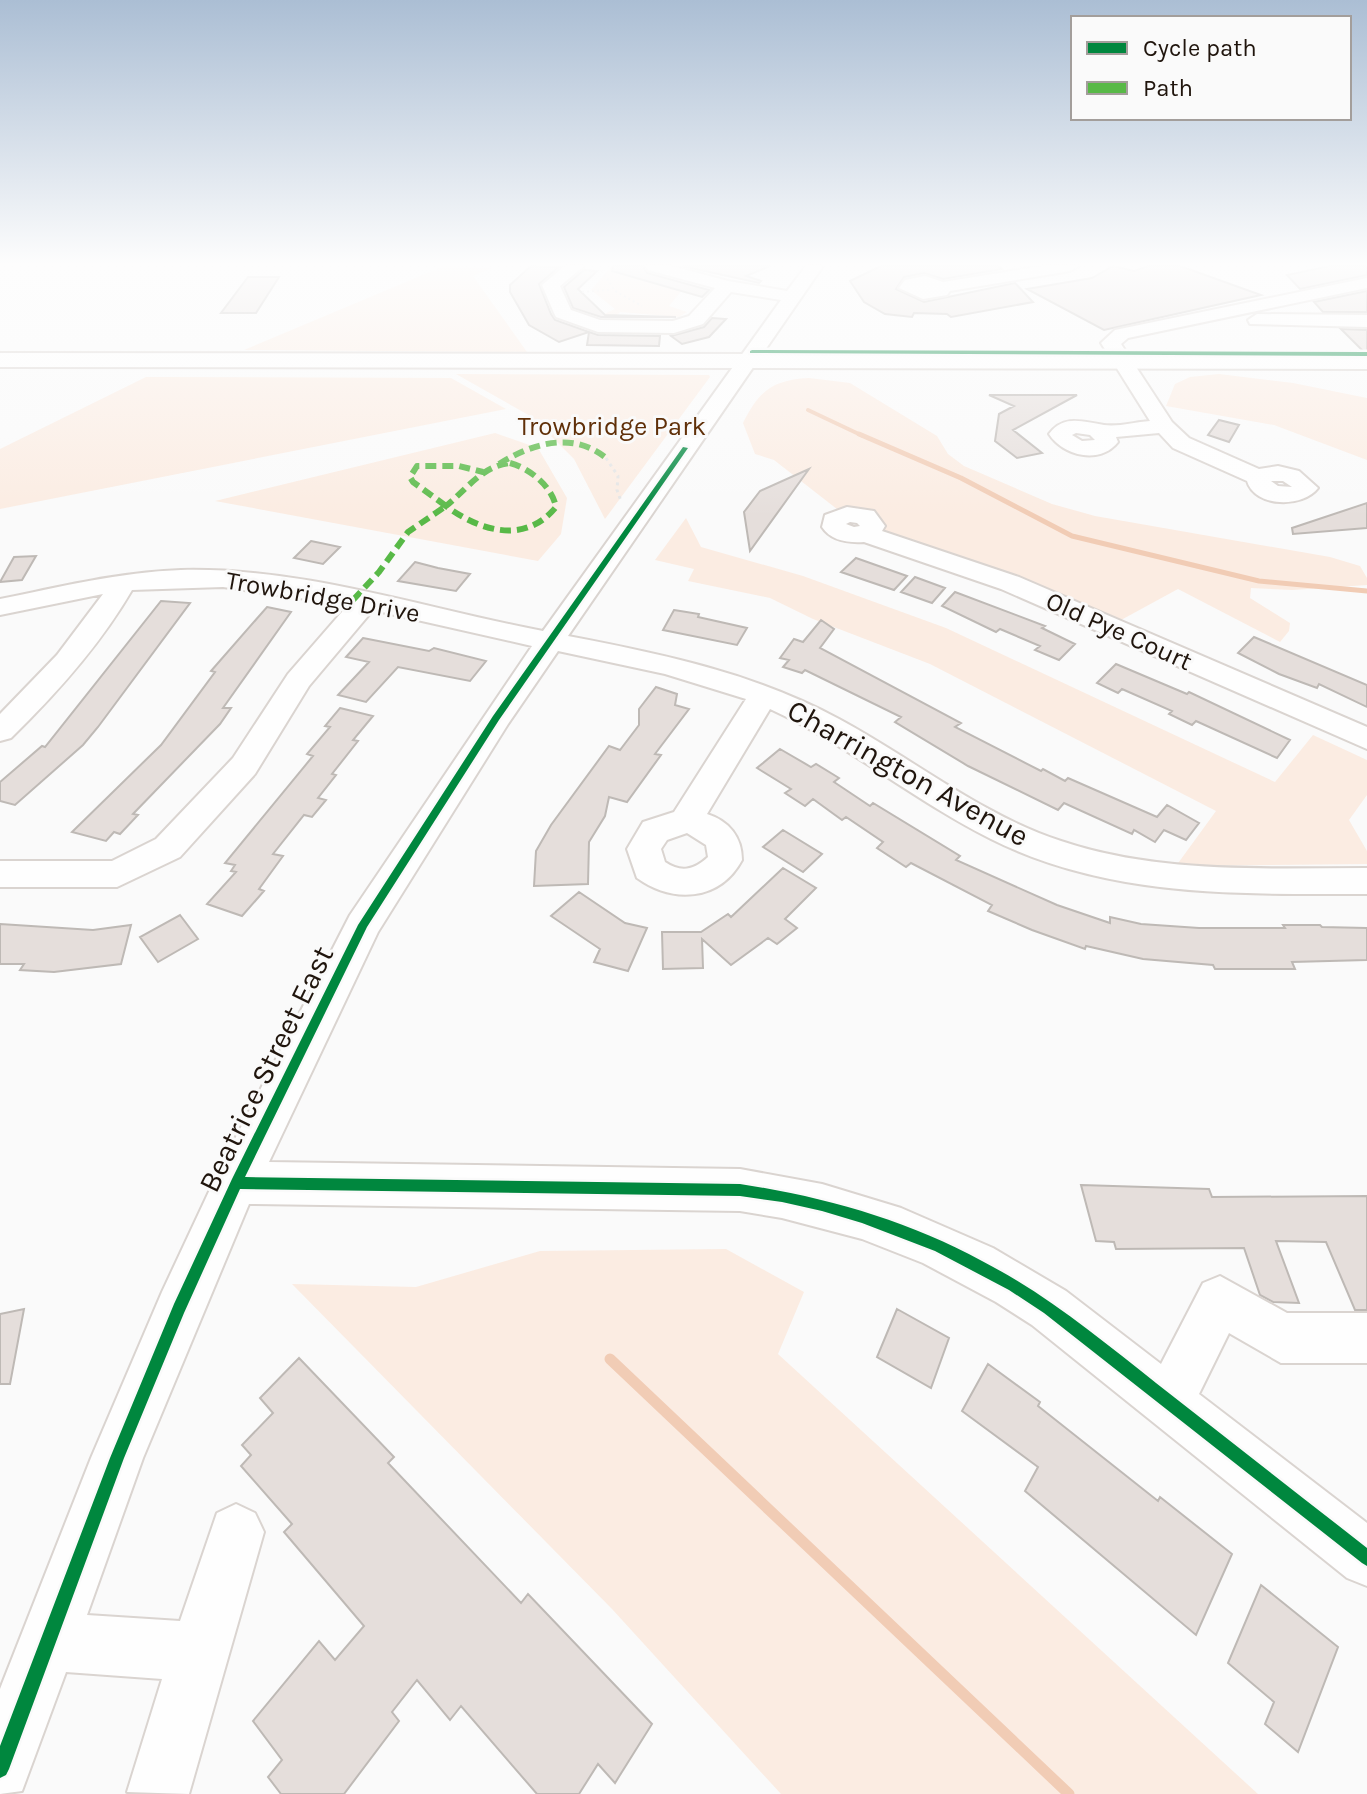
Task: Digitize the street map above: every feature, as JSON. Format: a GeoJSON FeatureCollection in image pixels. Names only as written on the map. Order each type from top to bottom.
{"type":"FeatureCollection","features":[{"type":"Feature","properties":{"kind":"main road"},"geometry":{"type":"LineString","coordinates":[[0,360],[1367,362]]}},
{"type":"Feature","properties":{"kind":"street","name":"Beatrice Street East"},"geometry":{"type":"LineString","coordinates":[[0,1769],[117,1458],[236,1183],[363,925],[549,641],[754,350]]}},
{"type":"Feature","properties":{"kind":"street"},"geometry":{"type":"LineString","coordinates":[[1115,350],[1164,426],[1181,443],[1258,477]]}},
{"type":"Feature","properties":{"kind":"street"},"geometry":{"type":"LineString","coordinates":[[1103,432],[1164,426]]}},
{"type":"Feature","properties":{"kind":"street","name":"Old Pye Court"},"geometry":{"type":"LineString","coordinates":[[866,534],[1010,583],[1367,739]]}},
{"type":"Feature","properties":{"kind":"street","name":"Trowbridge Drive"},"geometry":{"type":"LineString","coordinates":[[0,607],[123,583],[182,578],[246,579],[549,641]]}},
{"type":"Feature","properties":{"kind":"street"},"geometry":{"type":"LineString","coordinates":[[0,731],[23,709],[109,608],[123,583]]}},
{"type":"Feature","properties":{"kind":"street"},"geometry":{"type":"LineString","coordinates":[[0,874],[117,874],[168,848],[244,766],[298,681],[365,602]]}},
{"type":"Feature","properties":{"kind":"street","name":"Charrington Avenue"},"geometry":{"type":"LineString","coordinates":[[549,641],[700,673],[764,695],[813,717],[1003,830],[1093,866],[1142,875],[1210,879],[1367,881]]}},
{"type":"Feature","properties":{"kind":"street"},"geometry":{"type":"LineString","coordinates":[[686,821],[764,695]]}},
{"type":"Feature","properties":{"kind":"street"},"geometry":{"type":"LineString","coordinates":[[236,1183],[740,1190],[797,1197],[890,1225],[1000,1275],[1049,1308],[1367,1558]]}},
{"type":"Feature","properties":{"kind":"street"},"geometry":{"type":"LineString","coordinates":[[1169,1400],[1220,1300],[1281,1338],[1367,1338]]}},
{"type":"Feature","properties":{"kind":"street"},"geometry":{"type":"LineString","coordinates":[[158,1792],[236,1532]]}},
{"type":"Feature","properties":{"kind":"street"},"geometry":{"type":"LineString","coordinates":[[46,1641],[200,1652]]}},
{"type":"Feature","properties":{"kind":"path"},"geometry":{"type":"LineString","coordinates":[[606,458],[617,472],[617,490],[622,503]]}},
{"type":"Feature","properties":{"kind":"green space"},"geometry":{"type":"Polygon","coordinates":[[[244,350],[525,350],[527,352],[244,350]]]}},
{"type":"Feature","properties":{"kind":"green space","name":"Trowbridge Park"},"geometry":{"type":"Polygon","coordinates":[[[456,374],[710,377],[605,519],[574,459],[532,417],[456,374]]]}},
{"type":"Feature","properties":{"kind":"green space"},"geometry":{"type":"Polygon","coordinates":[[[1219,374],[1293,383],[1367,398],[1367,460],[1274,425],[1166,406],[1175,384],[1190,377],[1219,374]]]}},
{"type":"Feature","properties":{"kind":"green space"},"geometry":{"type":"Polygon","coordinates":[[[146,377],[451,378],[506,409],[0,509],[0,449],[146,377]]]}},
{"type":"Feature","properties":{"kind":"green space"},"geometry":{"type":"Polygon","coordinates":[[[809,378],[850,383],[937,436],[948,454],[964,466],[1052,504],[1095,516],[1330,557],[1360,566],[1367,578],[1367,585],[1292,590],[1251,588],[1250,598],[1290,623],[1289,631],[1280,642],[1178,589],[1110,626],[869,534],[774,460],[755,454],[743,423],[755,403],[776,385],[809,378]]]}},
{"type":"Feature","properties":{"kind":"green space"},"geometry":{"type":"Polygon","coordinates":[[[495,433],[538,448],[567,498],[561,534],[538,561],[215,501],[495,433]]]}},
{"type":"Feature","properties":{"kind":"green space"},"geometry":{"type":"Polygon","coordinates":[[[686,518],[701,547],[803,576],[946,628],[1275,782],[1313,735],[1367,760],[1367,795],[1349,820],[1367,851],[1367,864],[1176,866],[1216,811],[930,664],[813,619],[770,598],[688,581],[694,569],[655,560],[686,518]]]}},
{"type":"Feature","properties":{"kind":"green space"},"geometry":{"type":"Polygon","coordinates":[[[726,1249],[804,1292],[778,1354],[1258,1794],[781,1794],[612,1609],[292,1284],[416,1287],[540,1251],[726,1249]]]}},
{"type":"Feature","properties":{"kind":"building"},"geometry":{"type":"Polygon","coordinates":[[[989,395],[1077,395],[1013,430],[1042,453],[1017,458],[995,441],[999,414],[1014,406],[989,395]]]}},
{"type":"Feature","properties":{"kind":"building"},"geometry":{"type":"Polygon","coordinates":[[[1219,420],[1239,425],[1229,442],[1208,435],[1219,420]]]}},
{"type":"Feature","properties":{"kind":"building"},"geometry":{"type":"Polygon","coordinates":[[[809,469],[750,551],[744,512],[760,491],[809,469]]]}},
{"type":"Feature","properties":{"kind":"building"},"geometry":{"type":"Polygon","coordinates":[[[1367,503],[1367,528],[1293,534],[1292,528],[1367,503]]]}},
{"type":"Feature","properties":{"kind":"building"},"geometry":{"type":"Polygon","coordinates":[[[311,541],[340,547],[323,564],[294,558],[311,541]]]}},
{"type":"Feature","properties":{"kind":"building"},"geometry":{"type":"Polygon","coordinates":[[[36,556],[22,580],[0,582],[14,557],[36,556]]]}},
{"type":"Feature","properties":{"kind":"building"},"geometry":{"type":"Polygon","coordinates":[[[856,558],[907,576],[894,590],[841,572],[856,558]]]}},
{"type":"Feature","properties":{"kind":"building"},"geometry":{"type":"Polygon","coordinates":[[[415,562],[470,574],[456,591],[398,581],[415,562]]]}},
{"type":"Feature","properties":{"kind":"building"},"geometry":{"type":"Polygon","coordinates":[[[915,577],[945,588],[932,603],[901,592],[915,577]]]}},
{"type":"Feature","properties":{"kind":"building"},"geometry":{"type":"Polygon","coordinates":[[[955,592],[1045,626],[1042,628],[1075,644],[1059,660],[1035,650],[1040,646],[1000,629],[996,632],[942,606],[955,592]]]}},
{"type":"Feature","properties":{"kind":"building"},"geometry":{"type":"Polygon","coordinates":[[[161,601],[190,603],[98,727],[83,745],[15,805],[0,801],[0,782],[42,746],[45,747],[161,601]]]}},
{"type":"Feature","properties":{"kind":"building"},"geometry":{"type":"Polygon","coordinates":[[[267,607],[291,612],[223,708],[231,708],[220,724],[133,814],[138,815],[120,834],[114,832],[106,841],[72,832],[161,745],[215,672],[211,671],[267,607]]]}},
{"type":"Feature","properties":{"kind":"building"},"geometry":{"type":"Polygon","coordinates":[[[674,610],[747,628],[737,645],[663,630],[674,610]]]}},
{"type":"Feature","properties":{"kind":"building"},"geometry":{"type":"Polygon","coordinates":[[[821,620],[834,629],[820,648],[961,723],[955,727],[1065,781],[1068,778],[1157,817],[1167,805],[1199,823],[1186,840],[1164,830],[1155,842],[1134,830],[1132,834],[1064,803],[1058,810],[968,766],[895,722],[901,717],[805,670],[802,673],[783,667],[789,660],[780,658],[794,639],[803,642],[821,620]]]}},
{"type":"Feature","properties":{"kind":"building"},"geometry":{"type":"Polygon","coordinates":[[[1254,637],[1367,685],[1367,707],[1319,684],[1317,688],[1279,674],[1238,653],[1254,637]]]}},
{"type":"Feature","properties":{"kind":"building"},"geometry":{"type":"Polygon","coordinates":[[[363,638],[429,651],[434,648],[486,661],[470,681],[398,667],[366,702],[338,695],[369,662],[346,657],[363,638]]]}},
{"type":"Feature","properties":{"kind":"building"},"geometry":{"type":"Polygon","coordinates":[[[1116,664],[1187,694],[1189,692],[1290,740],[1277,758],[1196,721],[1192,725],[1169,714],[1172,711],[1122,689],[1118,693],[1097,683],[1116,664]]]}},
{"type":"Feature","properties":{"kind":"building"},"geometry":{"type":"Polygon","coordinates":[[[656,687],[677,694],[675,705],[689,709],[655,754],[661,755],[627,802],[609,797],[605,816],[589,842],[588,884],[534,886],[536,851],[551,825],[609,746],[620,750],[639,725],[639,709],[656,687]]]}},
{"type":"Feature","properties":{"kind":"building"},"geometry":{"type":"Polygon","coordinates":[[[340,708],[373,716],[353,740],[358,741],[318,798],[326,800],[312,817],[304,815],[273,854],[283,856],[259,889],[264,891],[242,916],[207,904],[236,872],[231,871],[235,865],[225,863],[313,756],[307,754],[330,727],[325,726],[340,708]]]}},
{"type":"Feature","properties":{"kind":"building"},"geometry":{"type":"Polygon","coordinates":[[[780,749],[811,767],[816,764],[839,778],[834,782],[870,806],[873,803],[960,856],[956,860],[1057,905],[1110,923],[1110,917],[1141,924],[1199,928],[1320,925],[1367,928],[1367,960],[1292,962],[1295,969],[1215,969],[1213,965],[1143,959],[1086,946],[1085,949],[1032,930],[988,911],[992,905],[911,863],[906,867],[877,848],[883,842],[846,817],[842,820],[813,799],[805,806],[785,793],[791,789],[757,768],[780,749]]]}},
{"type":"Feature","properties":{"kind":"building"},"geometry":{"type":"Polygon","coordinates":[[[783,830],[822,854],[803,872],[763,847],[783,830]]]}},
{"type":"Feature","properties":{"kind":"building"},"geometry":{"type":"Polygon","coordinates":[[[783,868],[816,888],[785,919],[797,928],[777,944],[768,938],[731,965],[702,939],[703,968],[663,969],[662,932],[701,932],[728,914],[731,917],[783,868]]]}},
{"type":"Feature","properties":{"kind":"building"},"geometry":{"type":"Polygon","coordinates":[[[579,892],[625,923],[647,928],[628,971],[594,962],[600,949],[551,916],[579,892]]]}},
{"type":"Feature","properties":{"kind":"building"},"geometry":{"type":"Polygon","coordinates":[[[180,915],[198,939],[158,962],[140,937],[180,915]]]}},
{"type":"Feature","properties":{"kind":"building"},"geometry":{"type":"Polygon","coordinates":[[[0,924],[93,930],[131,925],[121,964],[54,972],[20,970],[24,964],[0,964],[0,924]]]}},
{"type":"Feature","properties":{"kind":"building"},"geometry":{"type":"Polygon","coordinates":[[[1081,1185],[1209,1189],[1212,1197],[1367,1196],[1367,1310],[1355,1310],[1326,1242],[1276,1241],[1299,1303],[1273,1302],[1260,1295],[1244,1248],[1116,1249],[1114,1242],[1096,1241],[1081,1185]]]}},
{"type":"Feature","properties":{"kind":"building"},"geometry":{"type":"Polygon","coordinates":[[[24,1309],[10,1384],[0,1384],[0,1314],[24,1309]]]}},
{"type":"Feature","properties":{"kind":"building"},"geometry":{"type":"Polygon","coordinates":[[[897,1309],[949,1338],[931,1388],[877,1357],[897,1309]]]}},
{"type":"Feature","properties":{"kind":"building"},"geometry":{"type":"Polygon","coordinates":[[[299,1358],[394,1457],[388,1463],[521,1603],[528,1594],[652,1724],[615,1783],[598,1764],[579,1794],[537,1794],[461,1706],[450,1720],[417,1680],[392,1712],[399,1721],[344,1794],[281,1794],[268,1777],[282,1760],[253,1721],[319,1641],[335,1660],[364,1626],[284,1532],[292,1524],[241,1466],[251,1455],[242,1445],[273,1413],[260,1398],[299,1358]]]}},
{"type":"Feature","properties":{"kind":"building"},"geometry":{"type":"Polygon","coordinates":[[[988,1364],[1040,1402],[1038,1406],[1158,1501],[1160,1497],[1232,1554],[1196,1635],[1025,1491],[1038,1467],[962,1411],[988,1364]]]}},
{"type":"Feature","properties":{"kind":"building"},"geometry":{"type":"Polygon","coordinates":[[[1261,1585],[1338,1647],[1298,1752],[1265,1724],[1274,1702],[1228,1663],[1261,1585]]]}},
{"type":"Feature","properties":{"kind":"waterway"},"geometry":{"type":"LineString","coordinates":[[808,410],[863,436]]}},
{"type":"Feature","properties":{"kind":"waterway"},"geometry":{"type":"LineString","coordinates":[[859,434],[961,478],[1072,536],[1259,581],[1367,591]]}},
{"type":"Feature","properties":{"kind":"waterway"},"geometry":{"type":"LineString","coordinates":[[610,1359],[1069,1794]]}},
{"type":"Feature","properties":{"kind":"marked path"},"geometry":{"type":"LineString","coordinates":[[499,464],[538,445],[568,441],[582,443],[606,458]]}},
{"type":"Feature","properties":{"kind":"marked path"},"geometry":{"type":"LineString","coordinates":[[353,600],[379,572],[408,532],[450,503],[469,482],[499,464],[525,467],[554,496],[556,507],[549,516],[529,527],[492,530],[466,521],[447,506],[444,504],[429,496],[421,490],[410,477],[417,466],[459,466],[483,472]]}},
{"type":"Feature","properties":{"kind":"cycle path"},"geometry":{"type":"LineString","coordinates":[[752,352],[1367,354]]}},
{"type":"Feature","properties":{"kind":"cycle path"},"geometry":{"type":"LineString","coordinates":[[0,1769],[117,1458],[179,1309],[236,1183],[363,925],[496,718],[685,448]]}},
{"type":"Feature","properties":{"kind":"cycle path"},"geometry":{"type":"LineString","coordinates":[[236,1183],[740,1190],[782,1196],[862,1217],[939,1246],[1049,1308],[1367,1558]]}}]}
